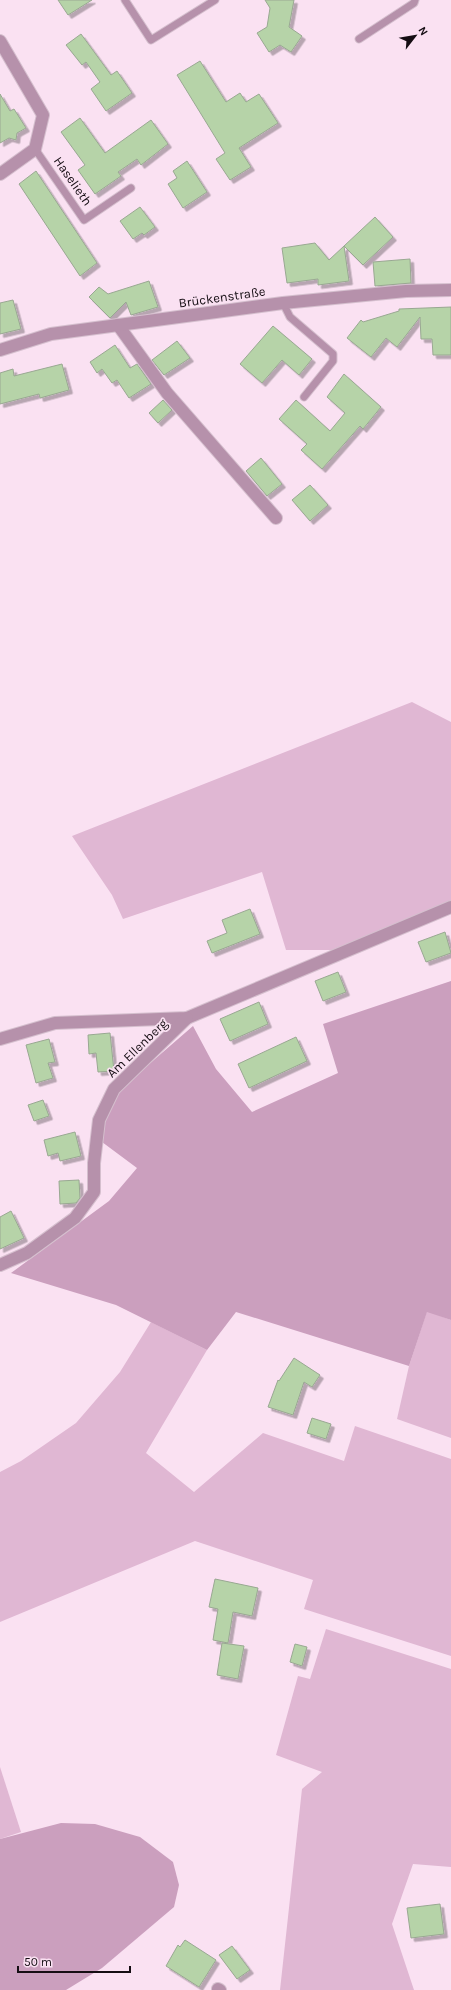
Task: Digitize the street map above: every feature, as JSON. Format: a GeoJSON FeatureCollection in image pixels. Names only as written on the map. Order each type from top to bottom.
{"type":"FeatureCollection","features":[{"type":"Feature","properties":{"kind":"street"},"geometry":{"type":"LineString","coordinates":[[0,41],[43,115],[35,149],[0,174]]}},
{"type":"Feature","properties":{"kind":"street","name":"Brückenstraße"},"geometry":{"type":"LineString","coordinates":[[0,350],[51,334],[283,303],[406,291],[451,290]]}},
{"type":"Feature","properties":{"kind":"street"},"geometry":{"type":"LineString","coordinates":[[118,325],[167,393],[276,518]]}},
{"type":"Feature","properties":{"kind":"street","name":"Am Ellenberg"},"geometry":{"type":"LineString","coordinates":[[0,1039],[55,1023],[187,1018],[451,907]]}},
{"type":"Feature","properties":{"kind":"street","name":"Am Ellenberg"},"geometry":{"type":"LineString","coordinates":[[0,1266],[27,1253],[75,1218],[94,1192],[94,1163],[99,1120],[114,1089],[187,1018]]}},
{"type":"Feature","properties":{"kind":"lane"},"geometry":{"type":"LineString","coordinates":[[125,0],[151,40],[215,0]]}},
{"type":"Feature","properties":{"kind":"lane"},"geometry":{"type":"LineString","coordinates":[[359,39],[414,3],[415,0]]}},
{"type":"Feature","properties":{"kind":"lane","name":"Haselieth"},"geometry":{"type":"LineString","coordinates":[[35,149],[84,220],[131,188]]}},
{"type":"Feature","properties":{"kind":"lane"},"geometry":{"type":"LineString","coordinates":[[283,303],[290,317],[333,354],[333,361],[304,397]]}},
{"type":"Feature","properties":{"kind":"shaded area"},"geometry":{"type":"Polygon","coordinates":[[[412,702],[451,722],[451,902],[338,950],[286,950],[262,872],[123,919],[112,895],[72,836],[412,702]]]}},
{"type":"Feature","properties":{"kind":"shaded area"},"geometry":{"type":"Polygon","coordinates":[[[451,981],[451,1320],[427,1312],[409,1366],[236,1312],[207,1350],[116,1305],[11,1273],[109,1201],[137,1168],[102,1142],[103,1126],[118,1091],[193,1026],[216,1069],[252,1112],[338,1073],[323,1024],[451,981]]]}},
{"type":"Feature","properties":{"kind":"shaded area"},"geometry":{"type":"Polygon","coordinates":[[[427,1311],[451,1320],[451,1438],[397,1419],[409,1366],[427,1311]]]}},
{"type":"Feature","properties":{"kind":"shaded area"},"geometry":{"type":"Polygon","coordinates":[[[151,1322],[207,1350],[146,1453],[194,1492],[263,1433],[344,1461],[355,1426],[451,1459],[451,1656],[304,1609],[313,1580],[195,1541],[0,1622],[0,1472],[21,1461],[76,1423],[120,1372],[151,1322]]]}},
{"type":"Feature","properties":{"kind":"shaded area"},"geometry":{"type":"Polygon","coordinates":[[[326,1629],[451,1669],[451,1867],[413,1864],[392,1924],[414,1990],[280,1990],[302,1789],[322,1772],[276,1755],[298,1676],[310,1679],[326,1629]]]}},
{"type":"Feature","properties":{"kind":"shaded area"},"geometry":{"type":"Polygon","coordinates":[[[0,1767],[21,1832],[0,1839],[0,1767]]]}},
{"type":"Feature","properties":{"kind":"shaded area"},"geometry":{"type":"Polygon","coordinates":[[[61,1823],[95,1824],[140,1837],[173,1862],[179,1885],[174,1907],[102,1968],[66,1990],[0,1990],[0,1839],[61,1823]]]}},
{"type":"Feature","properties":{"kind":"building"},"geometry":{"type":"Polygon","coordinates":[[[58,0],[92,0],[68,15],[58,0]]]}},
{"type":"Feature","properties":{"kind":"building"},"geometry":{"type":"Polygon","coordinates":[[[265,0],[294,0],[289,27],[302,36],[291,52],[280,45],[269,52],[257,33],[267,27],[270,8],[265,0]]]}},
{"type":"Feature","properties":{"kind":"building"},"geometry":{"type":"Polygon","coordinates":[[[81,34],[111,75],[117,71],[132,93],[106,111],[91,89],[100,82],[86,62],[82,65],[66,45],[81,34]]]}},
{"type":"Feature","properties":{"kind":"building"},"geometry":{"type":"Polygon","coordinates":[[[200,61],[226,102],[240,93],[246,102],[259,94],[278,123],[239,148],[251,167],[230,180],[216,159],[225,153],[177,75],[200,61]]]}},
{"type":"Feature","properties":{"kind":"building"},"geometry":{"type":"Polygon","coordinates":[[[0,94],[10,111],[14,109],[26,128],[17,133],[16,140],[9,138],[0,143],[0,94]]]}},
{"type":"Feature","properties":{"kind":"building"},"geometry":{"type":"Polygon","coordinates":[[[80,118],[105,153],[151,120],[168,144],[141,165],[137,159],[118,172],[121,176],[95,194],[78,170],[85,165],[61,132],[80,118]]]}},
{"type":"Feature","properties":{"kind":"building"},"geometry":{"type":"Polygon","coordinates":[[[187,161],[207,192],[183,208],[168,184],[177,178],[173,171],[187,161]]]}},
{"type":"Feature","properties":{"kind":"building"},"geometry":{"type":"Polygon","coordinates":[[[36,171],[97,263],[80,276],[19,184],[36,171]]]}},
{"type":"Feature","properties":{"kind":"building"},"geometry":{"type":"Polygon","coordinates":[[[140,207],[155,227],[144,235],[142,233],[133,239],[120,221],[140,207]]]}},
{"type":"Feature","properties":{"kind":"building"},"geometry":{"type":"Polygon","coordinates":[[[375,217],[393,237],[363,265],[344,246],[375,217]]]}},
{"type":"Feature","properties":{"kind":"building"},"geometry":{"type":"Polygon","coordinates":[[[315,243],[329,260],[344,246],[349,281],[318,285],[318,279],[287,283],[282,248],[315,243]]]}},
{"type":"Feature","properties":{"kind":"building"},"geometry":{"type":"Polygon","coordinates":[[[410,259],[411,283],[375,286],[373,262],[410,259]]]}},
{"type":"Feature","properties":{"kind":"building"},"geometry":{"type":"Polygon","coordinates":[[[149,281],[158,307],[131,315],[126,302],[110,318],[89,297],[99,287],[108,294],[149,281]]]}},
{"type":"Feature","properties":{"kind":"building"},"geometry":{"type":"Polygon","coordinates":[[[13,300],[21,329],[0,334],[0,303],[13,300]]]}},
{"type":"Feature","properties":{"kind":"building"},"geometry":{"type":"Polygon","coordinates":[[[451,307],[451,355],[433,355],[432,339],[421,339],[420,317],[397,347],[386,338],[371,357],[347,338],[361,320],[363,322],[399,311],[399,309],[451,307]]]}},
{"type":"Feature","properties":{"kind":"building"},"geometry":{"type":"Polygon","coordinates":[[[273,326],[312,359],[299,375],[282,360],[262,383],[240,364],[273,326]]]}},
{"type":"Feature","properties":{"kind":"building"},"geometry":{"type":"Polygon","coordinates":[[[177,341],[190,358],[164,375],[152,360],[177,341]]]}},
{"type":"Feature","properties":{"kind":"building"},"geometry":{"type":"Polygon","coordinates":[[[115,345],[130,368],[137,364],[151,384],[129,398],[117,380],[112,383],[102,369],[97,373],[90,362],[115,345]]]}},
{"type":"Feature","properties":{"kind":"building"},"geometry":{"type":"Polygon","coordinates":[[[62,364],[69,390],[40,398],[39,394],[0,404],[0,373],[13,369],[14,376],[62,364]]]}},
{"type":"Feature","properties":{"kind":"building"},"geometry":{"type":"Polygon","coordinates":[[[344,374],[381,407],[363,429],[360,426],[322,469],[301,450],[307,444],[279,419],[296,400],[330,431],[345,413],[327,397],[344,374]]]}},
{"type":"Feature","properties":{"kind":"building"},"geometry":{"type":"Polygon","coordinates":[[[163,400],[172,410],[158,423],[149,413],[163,400]]]}},
{"type":"Feature","properties":{"kind":"building"},"geometry":{"type":"Polygon","coordinates":[[[261,458],[282,484],[267,496],[246,471],[261,458]]]}},
{"type":"Feature","properties":{"kind":"building"},"geometry":{"type":"Polygon","coordinates":[[[310,485],[328,505],[310,521],[292,500],[310,485]]]}},
{"type":"Feature","properties":{"kind":"building"},"geometry":{"type":"Polygon","coordinates":[[[250,909],[260,934],[212,953],[207,941],[227,933],[222,920],[250,909]]]}},
{"type":"Feature","properties":{"kind":"building"},"geometry":{"type":"Polygon","coordinates":[[[445,932],[451,953],[426,962],[418,942],[445,932]]]}},
{"type":"Feature","properties":{"kind":"building"},"geometry":{"type":"Polygon","coordinates":[[[338,972],[346,992],[323,1001],[315,981],[338,972]]]}},
{"type":"Feature","properties":{"kind":"building"},"geometry":{"type":"Polygon","coordinates":[[[259,1002],[268,1024],[230,1041],[220,1019],[259,1002]]]}},
{"type":"Feature","properties":{"kind":"building"},"geometry":{"type":"Polygon","coordinates":[[[110,1033],[114,1071],[98,1072],[96,1053],[89,1054],[88,1035],[110,1033]]]}},
{"type":"Feature","properties":{"kind":"building"},"geometry":{"type":"Polygon","coordinates":[[[296,1037],[307,1061],[249,1088],[238,1064],[296,1037]]]}},
{"type":"Feature","properties":{"kind":"building"},"geometry":{"type":"Polygon","coordinates":[[[49,1039],[55,1062],[48,1063],[53,1078],[36,1083],[26,1045],[49,1039]]]}},
{"type":"Feature","properties":{"kind":"building"},"geometry":{"type":"Polygon","coordinates":[[[43,1100],[49,1116],[34,1121],[28,1105],[43,1100]]]}},
{"type":"Feature","properties":{"kind":"building"},"geometry":{"type":"Polygon","coordinates":[[[75,1132],[81,1156],[60,1161],[58,1153],[48,1156],[44,1140],[75,1132]]]}},
{"type":"Feature","properties":{"kind":"building"},"geometry":{"type":"Polygon","coordinates":[[[79,1180],[80,1198],[76,1203],[60,1204],[59,1181],[79,1180]]]}},
{"type":"Feature","properties":{"kind":"building"},"geometry":{"type":"Polygon","coordinates":[[[11,1211],[24,1238],[0,1249],[0,1217],[11,1211]]]}},
{"type":"Feature","properties":{"kind":"building"},"geometry":{"type":"Polygon","coordinates":[[[294,1358],[320,1375],[312,1387],[304,1382],[293,1415],[268,1407],[278,1380],[279,1381],[294,1358]]]}},
{"type":"Feature","properties":{"kind":"building"},"geometry":{"type":"Polygon","coordinates":[[[312,1418],[331,1424],[326,1439],[307,1433],[312,1418]]]}},
{"type":"Feature","properties":{"kind":"building"},"geometry":{"type":"Polygon","coordinates":[[[215,1579],[258,1588],[252,1616],[233,1612],[228,1643],[213,1640],[218,1609],[209,1607],[215,1579]]]}},
{"type":"Feature","properties":{"kind":"building"},"geometry":{"type":"Polygon","coordinates":[[[222,1643],[244,1646],[238,1679],[217,1675],[222,1643]]]}},
{"type":"Feature","properties":{"kind":"building"},"geometry":{"type":"Polygon","coordinates":[[[295,1644],[307,1647],[302,1666],[290,1662],[295,1644]]]}},
{"type":"Feature","properties":{"kind":"building"},"geometry":{"type":"Polygon","coordinates":[[[440,1904],[444,1934],[411,1938],[407,1908],[440,1904]]]}},
{"type":"Feature","properties":{"kind":"building"},"geometry":{"type":"Polygon","coordinates":[[[185,1940],[216,1960],[199,1987],[166,1966],[178,1945],[180,1947],[185,1940]]]}},
{"type":"Feature","properties":{"kind":"building"},"geometry":{"type":"Polygon","coordinates":[[[232,1946],[250,1970],[237,1979],[219,1955],[232,1946]]]}}]}
